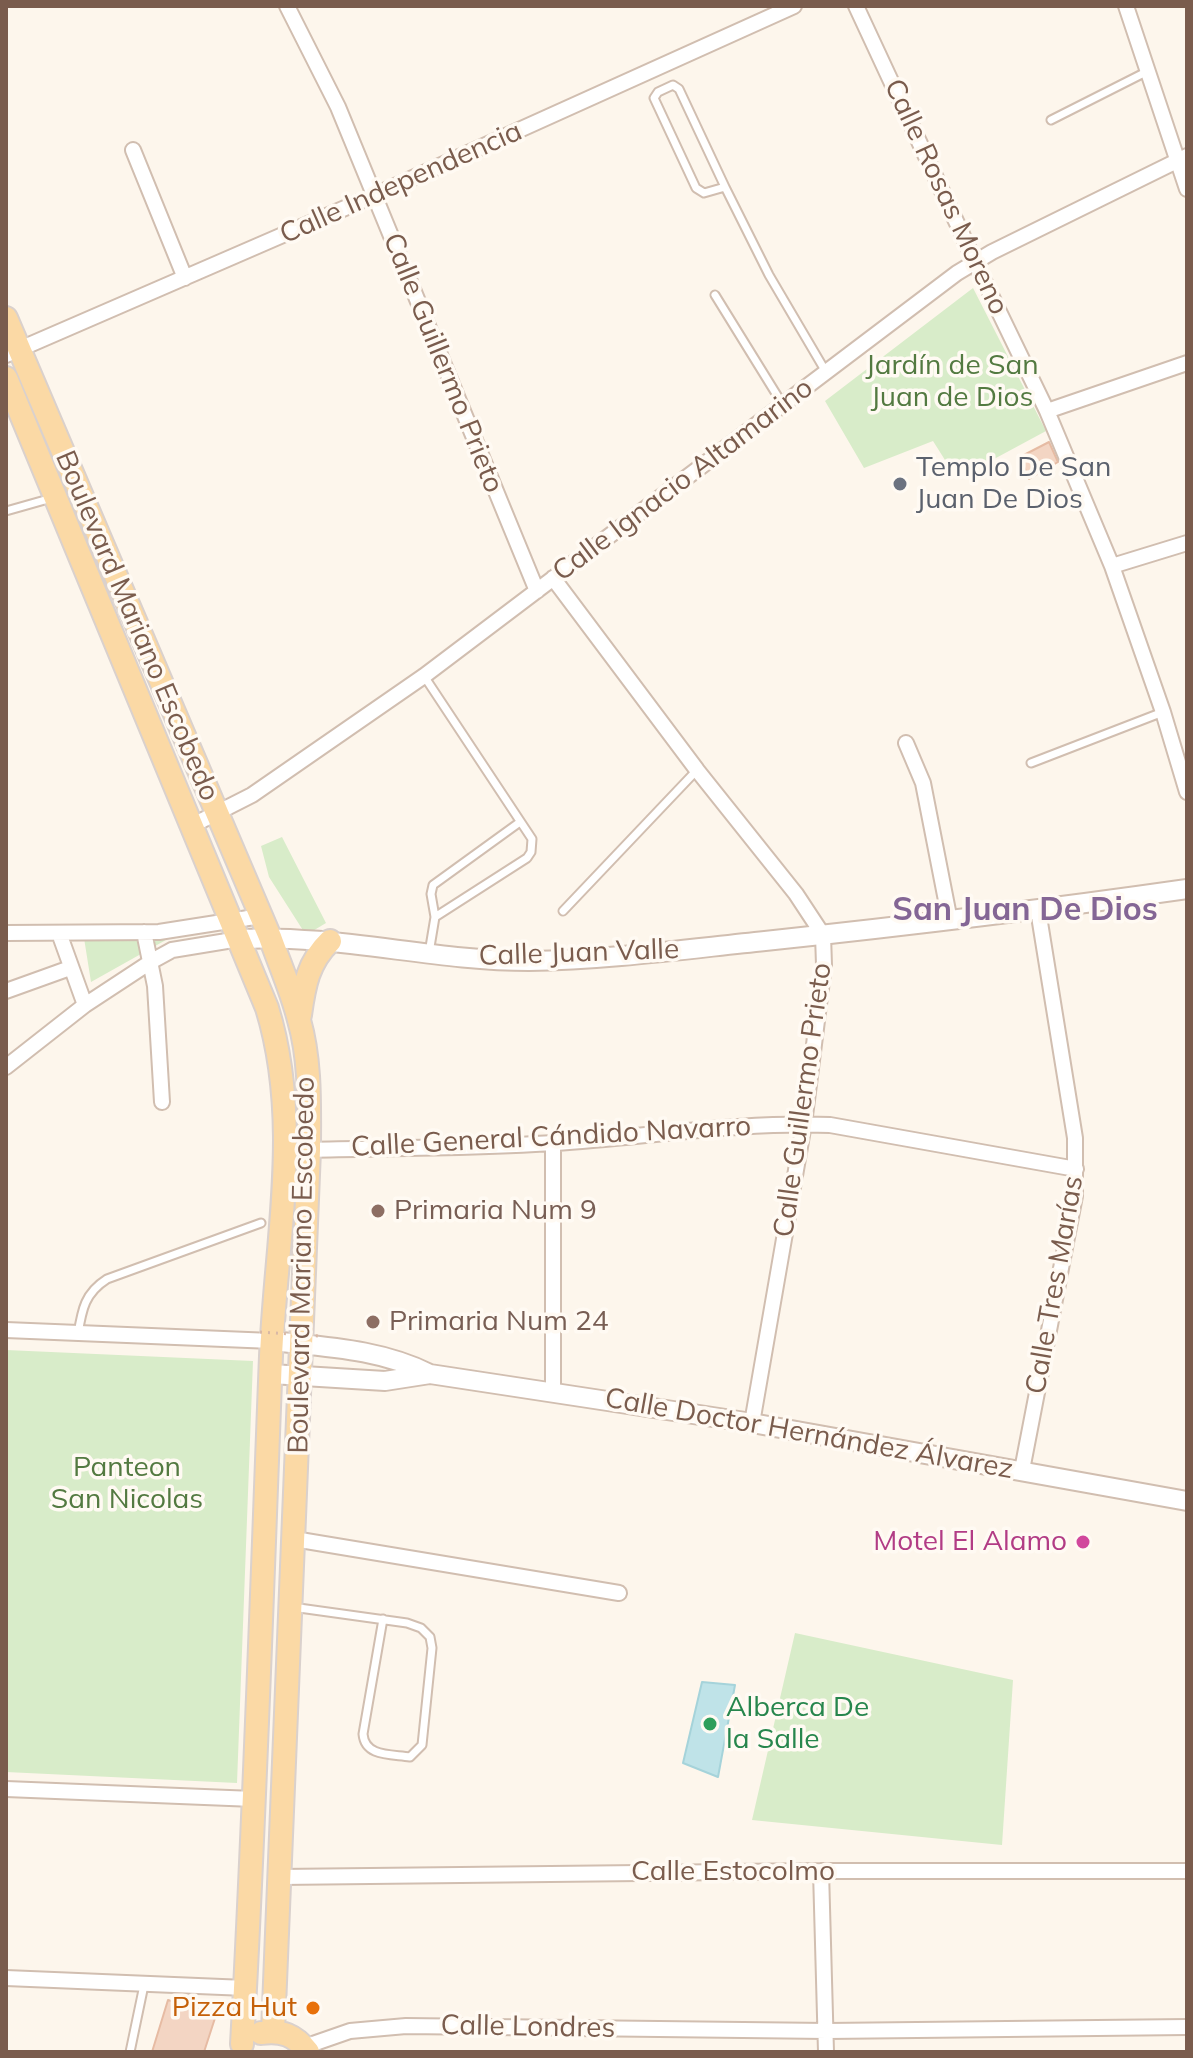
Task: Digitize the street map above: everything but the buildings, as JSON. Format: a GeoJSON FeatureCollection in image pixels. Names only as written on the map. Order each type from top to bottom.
{"type":"FeatureCollection","features":[{"type":"Feature","properties":{"kind":"main road","name":"Boulevard Mariano Escobedo"},"geometry":{"type":"LineString","coordinates":[[6,318],[13,352],[270,937],[299,1020],[308,1073],[311,1340],[302,1376],[273,2031]]}},
{"type":"Feature","properties":{"kind":"main road","name":"Boulevard Mariano Escobedo"},"geometry":{"type":"LineString","coordinates":[[6,378],[267,1008],[276,1038],[285,1100],[282,1228],[266,1337],[271,1374],[246,1988],[240,2048]]}},
{"type":"Feature","properties":{"kind":"main road"},"geometry":{"type":"LineString","coordinates":[[299,1020],[311,966],[318,952],[330,941]]}},
{"type":"Feature","properties":{"kind":"main road"},"geometry":{"type":"LineString","coordinates":[[240,2048],[260,2033],[273,2031],[294,2038],[306,2049]]}},
{"type":"Feature","properties":{"kind":"street","name":"Calle Guillermo Prieto"},"geometry":{"type":"LineString","coordinates":[[287,6],[327,83],[375,195],[537,591]]}},
{"type":"Feature","properties":{"kind":"street","name":"Calle Independencia"},"geometry":{"type":"LineString","coordinates":[[13,352],[375,195],[794,6]]}},
{"type":"Feature","properties":{"kind":"street","name":"Calle Rosas Moreno"},"geometry":{"type":"LineString","coordinates":[[856,6],[1047,411],[1112,566],[1163,712],[1187,792]]}},
{"type":"Feature","properties":{"kind":"street"},"geometry":{"type":"LineString","coordinates":[[1126,6],[1182,159],[1187,189]]}},
{"type":"Feature","properties":{"kind":"street"},"geometry":{"type":"LineString","coordinates":[[133,150],[185,278]]}},
{"type":"Feature","properties":{"kind":"street","name":"Calle Ignacio Altamarino"},"geometry":{"type":"LineString","coordinates":[[191,826],[252,795],[424,676],[975,262],[1182,159]]}},
{"type":"Feature","properties":{"kind":"street"},"geometry":{"type":"LineString","coordinates":[[1047,411],[1187,363]]}},
{"type":"Feature","properties":{"kind":"street"},"geometry":{"type":"LineString","coordinates":[[1112,566],[1187,543]]}},
{"type":"Feature","properties":{"kind":"street","name":"Calle Guillermo Prieto"},"geometry":{"type":"LineString","coordinates":[[553,578],[697,770],[796,894],[823,935],[824,965],[804,1124],[752,1423]]}},
{"type":"Feature","properties":{"kind":"street"},"geometry":{"type":"LineString","coordinates":[[906,743],[923,783],[950,921]]}},
{"type":"Feature","properties":{"kind":"street","name":"Calle Juan Valle"},"geometry":{"type":"LineString","coordinates":[[6,1067],[85,1005],[152,961],[172,950],[235,930],[270,937],[330,941],[429,954],[529,961],[823,935],[1187,889]]}},
{"type":"Feature","properties":{"kind":"street","name":"Calle Tres Marías"},"geometry":{"type":"LineString","coordinates":[[1022,1470],[1075,1196],[1076,1169],[1075,1138],[1038,910]]}},
{"type":"Feature","properties":{"kind":"street"},"geometry":{"type":"LineString","coordinates":[[6,933],[235,930],[261,916]]}},
{"type":"Feature","properties":{"kind":"street"},"geometry":{"type":"LineString","coordinates":[[144,932],[152,961],[162,1102]]}},
{"type":"Feature","properties":{"kind":"street"},"geometry":{"type":"LineString","coordinates":[[59,933],[85,1005]]}},
{"type":"Feature","properties":{"kind":"street"},"geometry":{"type":"LineString","coordinates":[[6,991],[70,968]]}},
{"type":"Feature","properties":{"kind":"street","name":"Calle General Cándido Navarro"},"geometry":{"type":"LineString","coordinates":[[309,1150],[553,1143],[804,1124],[830,1125],[1076,1169]]}},
{"type":"Feature","properties":{"kind":"street"},"geometry":{"type":"LineString","coordinates":[[553,1143],[553,1391]]}},
{"type":"Feature","properties":{"kind":"street","name":"Calle Doctor Hernández Álvarez"},"geometry":{"type":"LineString","coordinates":[[6,1330],[311,1340],[386,1357],[430,1374]]}},
{"type":"Feature","properties":{"kind":"street","name":"Calle Doctor Hernández Álvarez"},"geometry":{"type":"LineString","coordinates":[[271,1374],[385,1381],[430,1374],[553,1391],[752,1423],[1187,1501]]}},
{"type":"Feature","properties":{"kind":"street"},"geometry":{"type":"LineString","coordinates":[[294,1539],[619,1593]]}},
{"type":"Feature","properties":{"kind":"street"},"geometry":{"type":"LineString","coordinates":[[6,1789],[254,1799]]}},
{"type":"Feature","properties":{"kind":"street"},"geometry":{"type":"LineString","coordinates":[[821,1871],[826,2052]]}},
{"type":"Feature","properties":{"kind":"street","name":"Calle Estocolmo"},"geometry":{"type":"LineString","coordinates":[[280,1877],[821,1871],[1187,1871]]}},
{"type":"Feature","properties":{"kind":"street"},"geometry":{"type":"LineString","coordinates":[[6,1978],[246,1988]]}},
{"type":"Feature","properties":{"kind":"street","name":"Calle Londres"},"geometry":{"type":"LineString","coordinates":[[306,2049],[350,2031],[406,2026],[827,2031],[1187,2027]]}},
{"type":"Feature","properties":{"kind":"lane"},"geometry":{"type":"LineString","coordinates":[[1051,120],[1148,71]]}},
{"type":"Feature","properties":{"kind":"lane"},"geometry":{"type":"LineString","coordinates":[[725,187],[704,193],[696,188],[654,98],[658,92],[673,85],[679,89],[769,275],[826,372]]}},
{"type":"Feature","properties":{"kind":"lane"},"geometry":{"type":"LineString","coordinates":[[715,295],[783,405]]}},
{"type":"Feature","properties":{"kind":"lane"},"geometry":{"type":"LineString","coordinates":[[6,511],[55,498]]}},
{"type":"Feature","properties":{"kind":"lane"},"geometry":{"type":"LineString","coordinates":[[424,676],[532,839],[527,858],[435,917]]}},
{"type":"Feature","properties":{"kind":"lane"},"geometry":{"type":"LineString","coordinates":[[1031,763],[1163,712]]}},
{"type":"Feature","properties":{"kind":"lane"},"geometry":{"type":"LineString","coordinates":[[563,911],[697,770]]}},
{"type":"Feature","properties":{"kind":"lane"},"geometry":{"type":"LineString","coordinates":[[429,954],[435,917],[431,894],[433,885],[520,822]]}},
{"type":"Feature","properties":{"kind":"lane"},"geometry":{"type":"LineString","coordinates":[[78,1334],[82,1308],[88,1296],[107,1279],[261,1223]]}},
{"type":"Feature","properties":{"kind":"lane"},"geometry":{"type":"LineString","coordinates":[[291,1607],[383,1619],[407,1623],[421,1628],[430,1637],[432,1648],[422,1745],[410,1757],[370,1751],[364,1745],[363,1734],[383,1619]]}},
{"type":"Feature","properties":{"kind":"lane"},"geometry":{"type":"LineString","coordinates":[[130,2052],[144,1985]]}},
{"type":"Feature","properties":{"kind":"path"},"geometry":{"type":"LineString","coordinates":[[266,1337],[311,1340]]}},
{"type":"Feature","properties":{"kind":"green space","name":"Jardín de San Juan de Dios"},"geometry":{"type":"Polygon","coordinates":[[[973,288],[1046,431],[957,479],[933,441],[864,468],[825,401],[973,288]]]}},
{"type":"Feature","properties":{"kind":"green space"},"geometry":{"type":"Polygon","coordinates":[[[282,837],[326,923],[306,935],[269,877],[261,846],[282,837]]]}},
{"type":"Feature","properties":{"kind":"green space"},"geometry":{"type":"Polygon","coordinates":[[[173,936],[91,982],[84,938],[173,936]]]}},
{"type":"Feature","properties":{"kind":"green space","name":"Panteon San Nicolas"},"geometry":{"type":"Polygon","coordinates":[[[6,1350],[253,1361],[237,1783],[6,1772],[6,1350]]]}},
{"type":"Feature","properties":{"kind":"green space"},"geometry":{"type":"Polygon","coordinates":[[[795,1633],[1013,1680],[1002,1845],[752,1820],[795,1633]]]}},
{"type":"Feature","properties":{"kind":"water","name":"Alberca De la Salle"},"geometry":{"type":"Polygon","coordinates":[[[702,1682],[735,1685],[718,1777],[683,1763],[702,1682]]]}},
{"type":"Feature","properties":{"kind":"place","name":"Templo De San Juan De Dios"},"geometry":{"type":"Point","coordinates":[900,484]}},
{"type":"Feature","properties":{"kind":"place","name":"Primaria Num 9"},"geometry":{"type":"Point","coordinates":[378,1211]}},
{"type":"Feature","properties":{"kind":"place","name":"Primaria Num 24"},"geometry":{"type":"Point","coordinates":[373,1322]}},
{"type":"Feature","properties":{"kind":"place","name":"Motel El Alamo"},"geometry":{"type":"Point","coordinates":[1083,1542]}},
{"type":"Feature","properties":{"kind":"place","name":"Alberca De la Salle"},"geometry":{"type":"Point","coordinates":[710,1724]}},
{"type":"Feature","properties":{"kind":"place","name":"Pizza Hut"},"geometry":{"type":"Point","coordinates":[313,2008]}},
{"type":"Feature","properties":{"kind":"district","name":"San Juan De Dios"},"geometry":{"type":"Point","coordinates":[1025,910]}}]}
